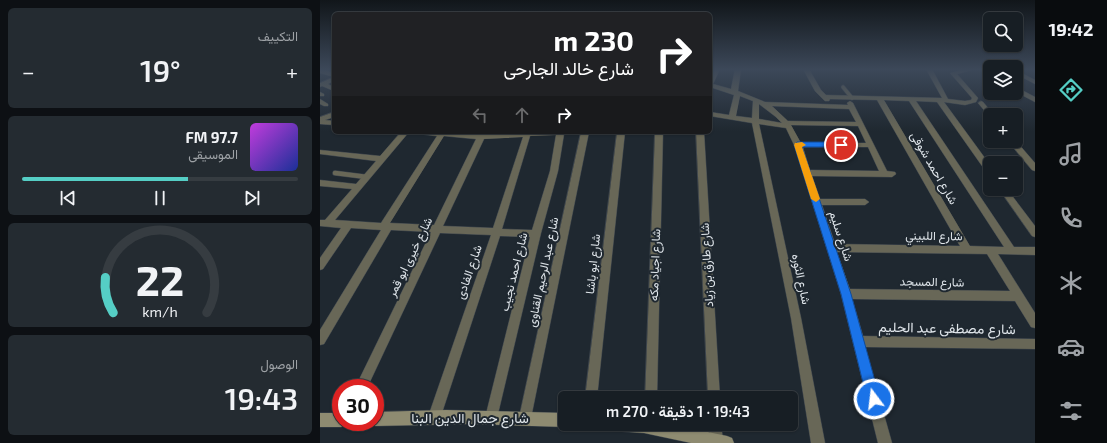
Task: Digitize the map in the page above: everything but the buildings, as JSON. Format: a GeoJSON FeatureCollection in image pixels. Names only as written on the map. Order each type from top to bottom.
{"type":"FeatureCollection","features":[{"type":"Feature","properties":{"kind":"main road","name":"شارع جمال الدين البنا"},"geometry":{"type":"LineString","coordinates":[[384,419],[434,417],[558,420]]}},
{"type":"Feature","properties":{"kind":"main road"},"geometry":{"type":"LineString","coordinates":[[320,420],[332,420]]}},
{"type":"Feature","properties":{"kind":"main road"},"geometry":{"type":"LineString","coordinates":[[672,431],[721,442]]}},
{"type":"Feature","properties":{"kind":"street","name":"شارع سليم"},"geometry":{"type":"LineString","coordinates":[[726,90],[760,102],[778,114],[787,124],[797,145],[846,294],[885,443]]}},
{"type":"Feature","properties":{"kind":"street"},"geometry":{"type":"LineString","coordinates":[[732,118],[736,90]]}},
{"type":"Feature","properties":{"kind":"street"},"geometry":{"type":"LineString","coordinates":[[818,90],[825,96],[830,106]]}},
{"type":"Feature","properties":{"kind":"street"},"geometry":{"type":"LineString","coordinates":[[940,90],[945,98],[942,101]]}},
{"type":"Feature","properties":{"kind":"street"},"geometry":{"type":"LineString","coordinates":[[825,96],[965,103],[974,101],[975,98],[968,90]]}},
{"type":"Feature","properties":{"kind":"street"},"geometry":{"type":"LineString","coordinates":[[1023,93],[1035,100]]}},
{"type":"Feature","properties":{"kind":"street"},"geometry":{"type":"LineString","coordinates":[[321,97],[326,106]]}},
{"type":"Feature","properties":{"kind":"street"},"geometry":{"type":"LineString","coordinates":[[807,173],[888,174],[870,145],[852,107],[850,98]]}},
{"type":"Feature","properties":{"kind":"street","name":"شارع احمد شوقى"},"geometry":{"type":"LineString","coordinates":[[880,99],[967,250]]}},
{"type":"Feature","properties":{"kind":"street"},"geometry":{"type":"LineString","coordinates":[[912,100],[1011,250]]}},
{"type":"Feature","properties":{"kind":"street"},"geometry":{"type":"LineString","coordinates":[[942,101],[983,160]]}},
{"type":"Feature","properties":{"kind":"street"},"geometry":{"type":"LineString","coordinates":[[760,102],[852,107]]}},
{"type":"Feature","properties":{"kind":"street","name":"شارع الثوره"},"geometry":{"type":"LineString","coordinates":[[760,102],[755,121],[796,318],[818,443]]}},
{"type":"Feature","properties":{"kind":"street"},"geometry":{"type":"LineString","coordinates":[[981,103],[985,108]]}},
{"type":"Feature","properties":{"kind":"street"},"geometry":{"type":"LineString","coordinates":[[712,114],[787,124],[860,124]]}},
{"type":"Feature","properties":{"kind":"street"},"geometry":{"type":"LineString","coordinates":[[320,121],[332,115]]}},
{"type":"Feature","properties":{"kind":"street"},"geometry":{"type":"LineString","coordinates":[[320,121],[332,124]]}},
{"type":"Feature","properties":{"kind":"street"},"geometry":{"type":"LineString","coordinates":[[324,224],[359,187],[403,134]]}},
{"type":"Feature","properties":{"kind":"street"},"geometry":{"type":"LineString","coordinates":[[320,340],[385,227],[442,134],[521,134]]}},
{"type":"Feature","properties":{"kind":"street","name":"شارع الفادى"},"geometry":{"type":"LineString","coordinates":[[434,417],[514,180],[521,134]]}},
{"type":"Feature","properties":{"kind":"street","name":"شارع احمد نجيب"},"geometry":{"type":"LineString","coordinates":[[491,418],[536,234],[552,178],[559,147],[560,134]]}},
{"type":"Feature","properties":{"kind":"street","name":"شارع عبد الرحيم القناوى"},"geometry":{"type":"LineString","coordinates":[[525,418],[586,134]]}},
{"type":"Feature","properties":{"kind":"street","name":"شارع ابو باشا"},"geometry":{"type":"LineString","coordinates":[[592,391],[621,134]]}},
{"type":"Feature","properties":{"kind":"street","name":"شارع اجياد مكه"},"geometry":{"type":"LineString","coordinates":[[651,391],[659,134]]}},
{"type":"Feature","properties":{"kind":"street","name":"شارع طارق بن زياد"},"geometry":{"type":"LineString","coordinates":[[700,134],[714,391]]}},
{"type":"Feature","properties":{"kind":"street","name":"شارع خيرى ابو قمر"},"geometry":{"type":"LineString","coordinates":[[365,379],[438,230],[488,135]]}},
{"type":"Feature","properties":{"kind":"street"},"geometry":{"type":"LineString","coordinates":[[797,145],[870,145]]}},
{"type":"Feature","properties":{"kind":"street"},"geometry":{"type":"LineString","coordinates":[[1018,148],[1035,168]]}},
{"type":"Feature","properties":{"kind":"street"},"geometry":{"type":"LineString","coordinates":[[320,152],[382,159]]}},
{"type":"Feature","properties":{"kind":"street"},"geometry":{"type":"LineString","coordinates":[[320,183],[359,187]]}},
{"type":"Feature","properties":{"kind":"street"},"geometry":{"type":"LineString","coordinates":[[1008,196],[1035,233]]}},
{"type":"Feature","properties":{"kind":"street"},"geometry":{"type":"LineString","coordinates":[[817,202],[865,202]]}},
{"type":"Feature","properties":{"kind":"street"},"geometry":{"type":"LineString","coordinates":[[324,224],[536,234]]}},
{"type":"Feature","properties":{"kind":"street"},"geometry":{"type":"LineString","coordinates":[[320,266],[348,225]]}},
{"type":"Feature","properties":{"kind":"street","name":"شارع اللبيني"},"geometry":{"type":"LineString","coordinates":[[832,248],[1035,251]]}},
{"type":"Feature","properties":{"kind":"street"},"geometry":{"type":"LineString","coordinates":[[990,250],[1035,323]]}},
{"type":"Feature","properties":{"kind":"street","name":"شارع المسجد"},"geometry":{"type":"LineString","coordinates":[[846,294],[1018,296]]}},
{"type":"Feature","properties":{"kind":"street","name":"شارع مصطفى عبد الحليم"},"geometry":{"type":"LineString","coordinates":[[858,341],[1035,344]]}},
{"type":"Feature","properties":{"kind":"street"},"geometry":{"type":"LineString","coordinates":[[717,431],[721,442]]}},
{"type":"Feature","properties":{"kind":"lane"},"geometry":{"type":"LineString","coordinates":[[845,90],[850,98]]}},
{"type":"Feature","properties":{"kind":"lane"},"geometry":{"type":"LineString","coordinates":[[335,173],[367,177]]}},
{"type":"Feature","properties":{"kind":"slow traffic"},"geometry":{"type":"LineString","coordinates":[[802,145],[797,145],[816,199]]}},
{"type":"Feature","properties":{"kind":"route"},"geometry":{"type":"LineString","coordinates":[[841,145],[797,145],[846,294],[874,399]]}}]}
